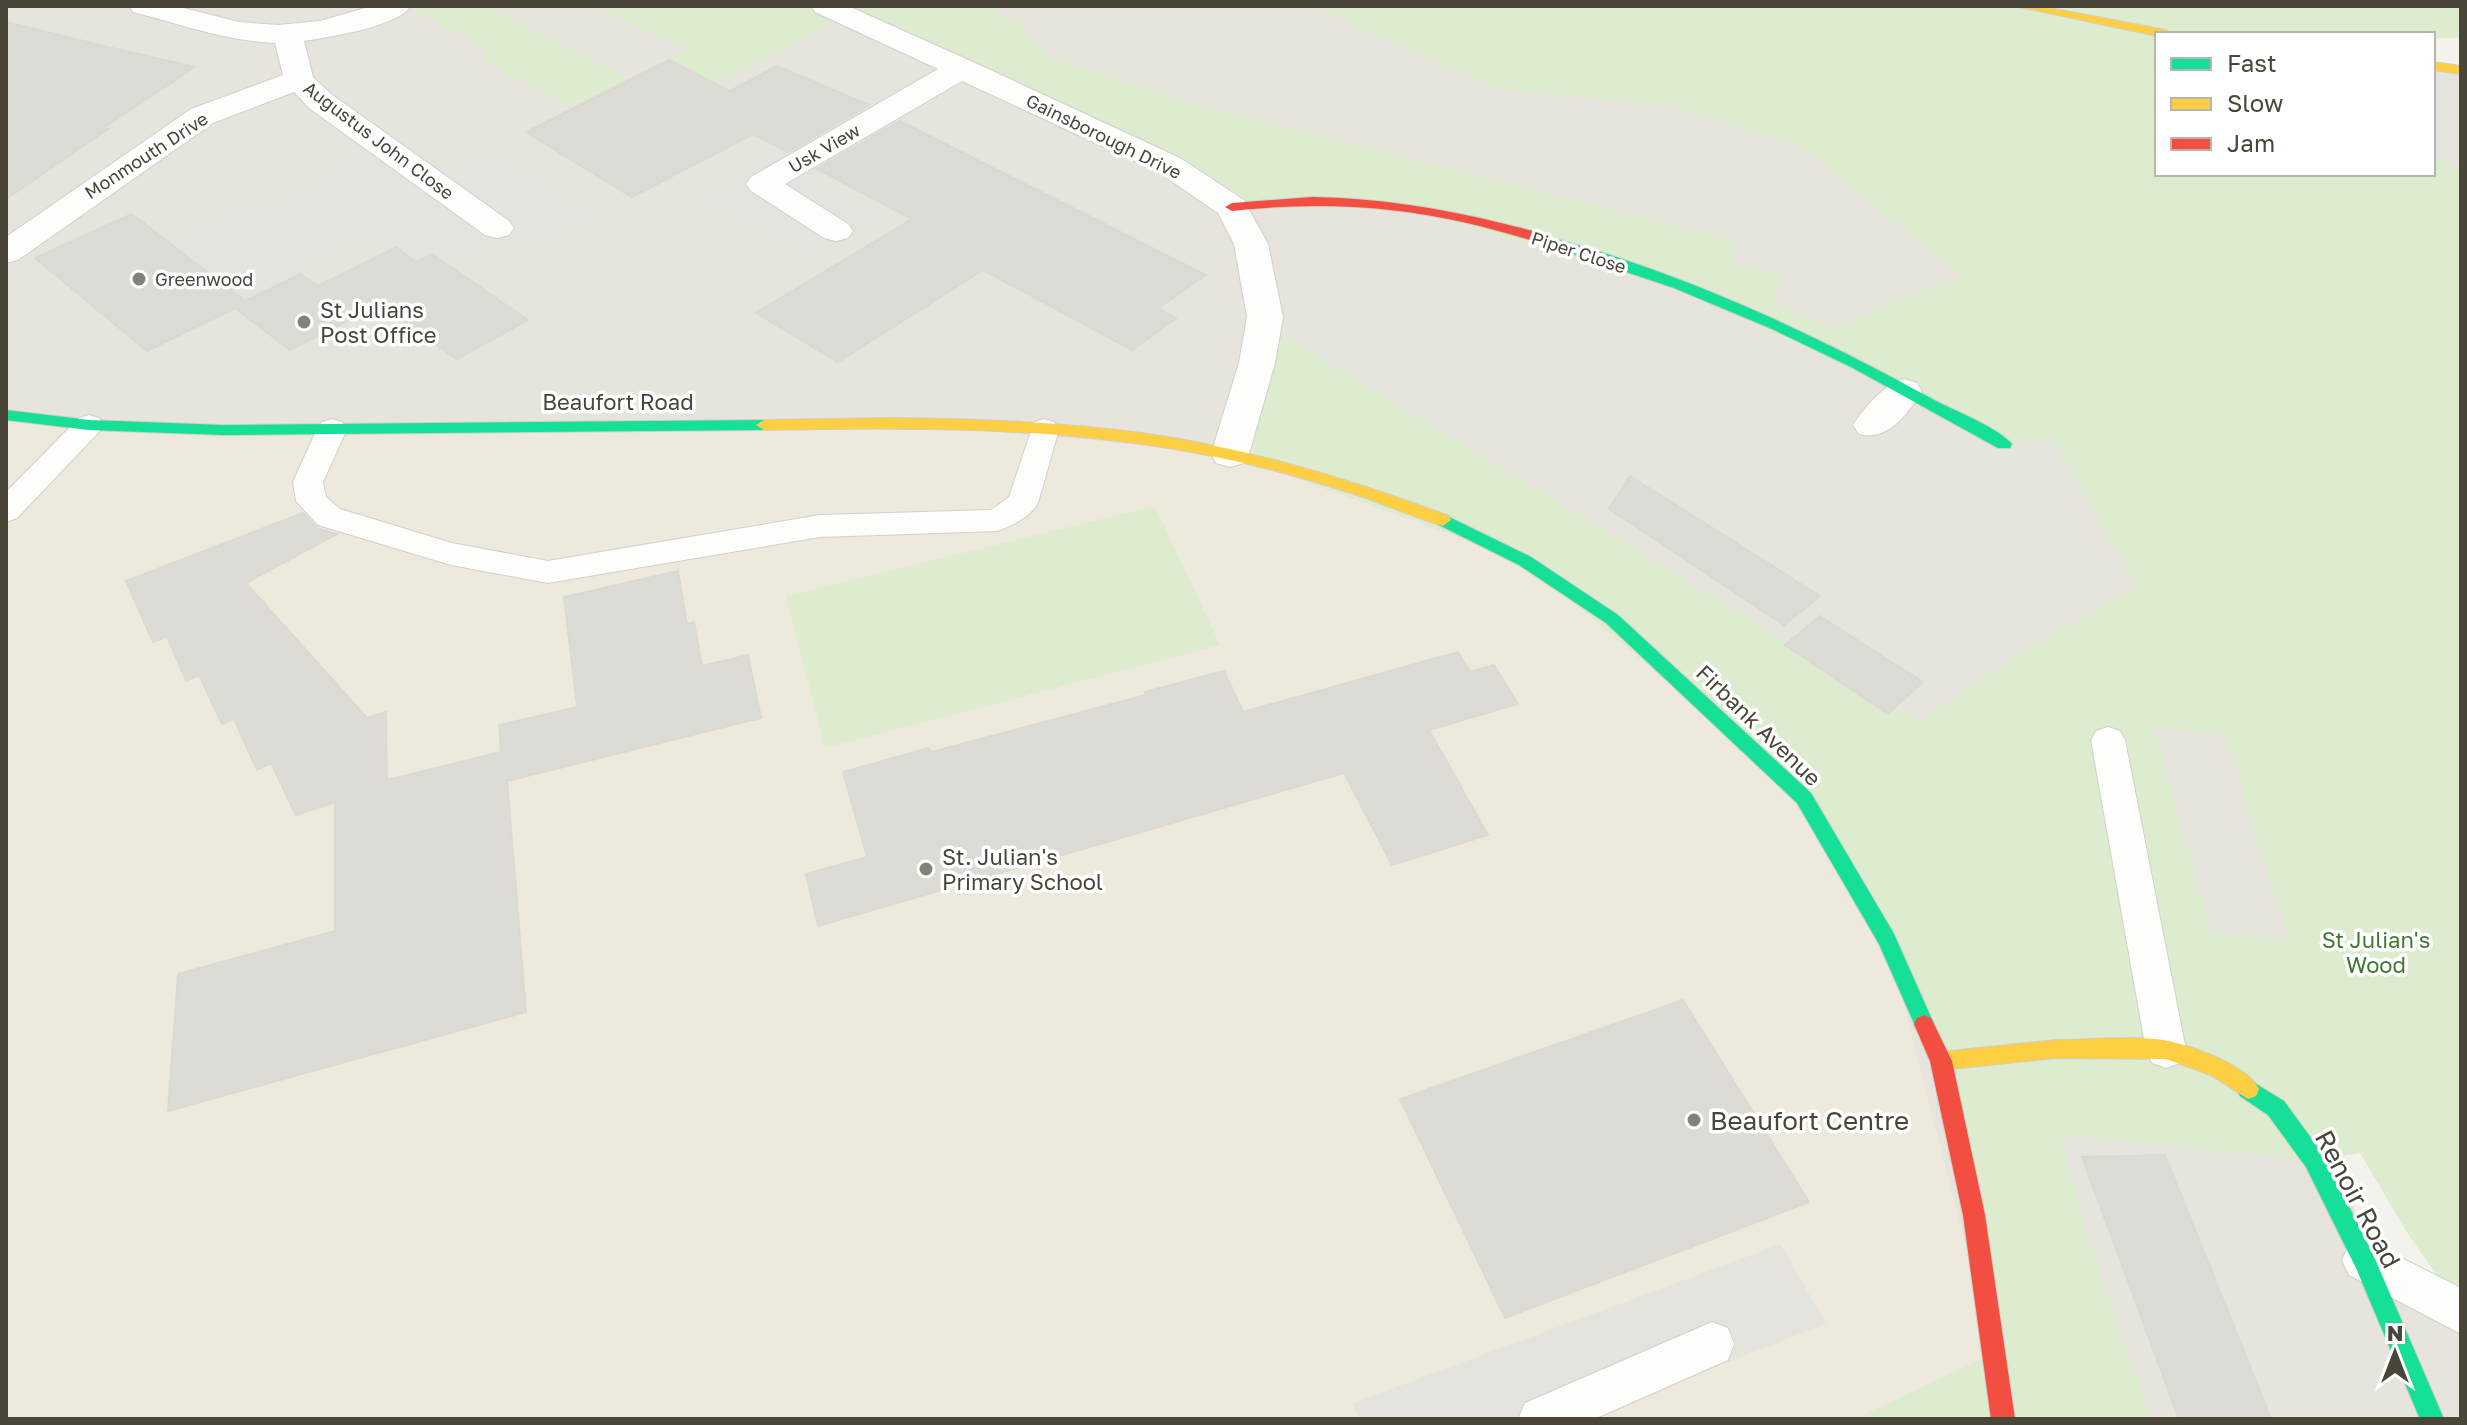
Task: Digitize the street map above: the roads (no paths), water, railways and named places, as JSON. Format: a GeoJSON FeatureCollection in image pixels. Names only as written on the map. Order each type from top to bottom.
{"type":"FeatureCollection","features":[{"type":"Feature","properties":{"kind":"street"},"geometry":{"type":"LineString","coordinates":[[143,6],[241,31],[288,34],[346,22],[397,6]]}},
{"type":"Feature","properties":{"kind":"street","name":"Gainsborough Drive"},"geometry":{"type":"LineString","coordinates":[[825,6],[1169,165],[1232,207],[1251,244],[1265,317],[1257,363],[1230,454]]}},
{"type":"Feature","properties":{"kind":"street"},"geometry":{"type":"LineString","coordinates":[[2021,6],[2156,32]]}},
{"type":"Feature","properties":{"kind":"street","name":"Augustus John Close"},"geometry":{"type":"LineString","coordinates":[[288,34],[299,80],[320,101],[497,228]]}},
{"type":"Feature","properties":{"kind":"street"},"geometry":{"type":"LineString","coordinates":[[2435,66],[2461,70]]}},
{"type":"Feature","properties":{"kind":"street","name":"Usk View"},"geometry":{"type":"LineString","coordinates":[[836,231],[762,184],[962,68]]}},
{"type":"Feature","properties":{"kind":"street","name":"Monmouth Drive"},"geometry":{"type":"LineString","coordinates":[[6,253],[202,116],[299,80]]}},
{"type":"Feature","properties":{"kind":"street","name":"Piper Close"},"geometry":{"type":"LineString","coordinates":[[1232,207],[1285,200],[1335,199],[1472,219],[1578,249],[1764,320],[1853,362],[2004,444]]}},
{"type":"Feature","properties":{"kind":"street"},"geometry":{"type":"LineString","coordinates":[[1872,425],[1904,391]]}},
{"type":"Feature","properties":{"kind":"street","name":"Beaufort Road"},"geometry":{"type":"LineString","coordinates":[[6,415],[89,425],[223,430],[898,423],[1110,434],[1230,454]]}},
{"type":"Feature","properties":{"kind":"street","name":"Firbank Avenue"},"geometry":{"type":"LineString","coordinates":[[1230,454],[1368,491],[1457,526],[1525,561],[1612,619],[1804,798],[1887,940],[1941,1061],[1974,1215],[2003,1419]]}},
{"type":"Feature","properties":{"kind":"street","name":"Renoir Road"},"geometry":{"type":"LineString","coordinates":[[1941,1061],[2056,1049],[2166,1050],[2218,1068],[2276,1108],[2314,1160],[2364,1260],[2432,1419]]}},
{"type":"Feature","properties":{"kind":"lane"},"geometry":{"type":"LineString","coordinates":[[6,511],[89,425]]}},
{"type":"Feature","properties":{"kind":"lane"},"geometry":{"type":"LineString","coordinates":[[332,429],[308,482],[311,501],[329,517],[451,554],[548,572],[820,526],[997,520],[1023,503],[1044,429]]}},
{"type":"Feature","properties":{"kind":"lane"},"geometry":{"type":"LineString","coordinates":[[2108,740],[2166,1050]]}},
{"type":"Feature","properties":{"kind":"lane"},"geometry":{"type":"LineString","coordinates":[[2364,1260],[2461,1312]]}},
{"type":"Feature","properties":{"kind":"lane"},"geometry":{"type":"LineString","coordinates":[[1541,1419],[1712,1344]]}},
{"type":"Feature","properties":{"kind":"place","name":"Greenwood"},"geometry":{"type":"Point","coordinates":[139,279]}},
{"type":"Feature","properties":{"kind":"place","name":"St Julians Post Office"},"geometry":{"type":"Point","coordinates":[304,322]}},
{"type":"Feature","properties":{"kind":"place","name":"St. Julian's Primary School"},"geometry":{"type":"Point","coordinates":[926,869]}},
{"type":"Feature","properties":{"kind":"place","name":"Beaufort Centre"},"geometry":{"type":"Point","coordinates":[1694,1120]}},
{"type":"Feature","properties":{"kind":"park label","name":"St Julian's Wood"},"geometry":{"type":"Point","coordinates":[2376,952]}}]}
